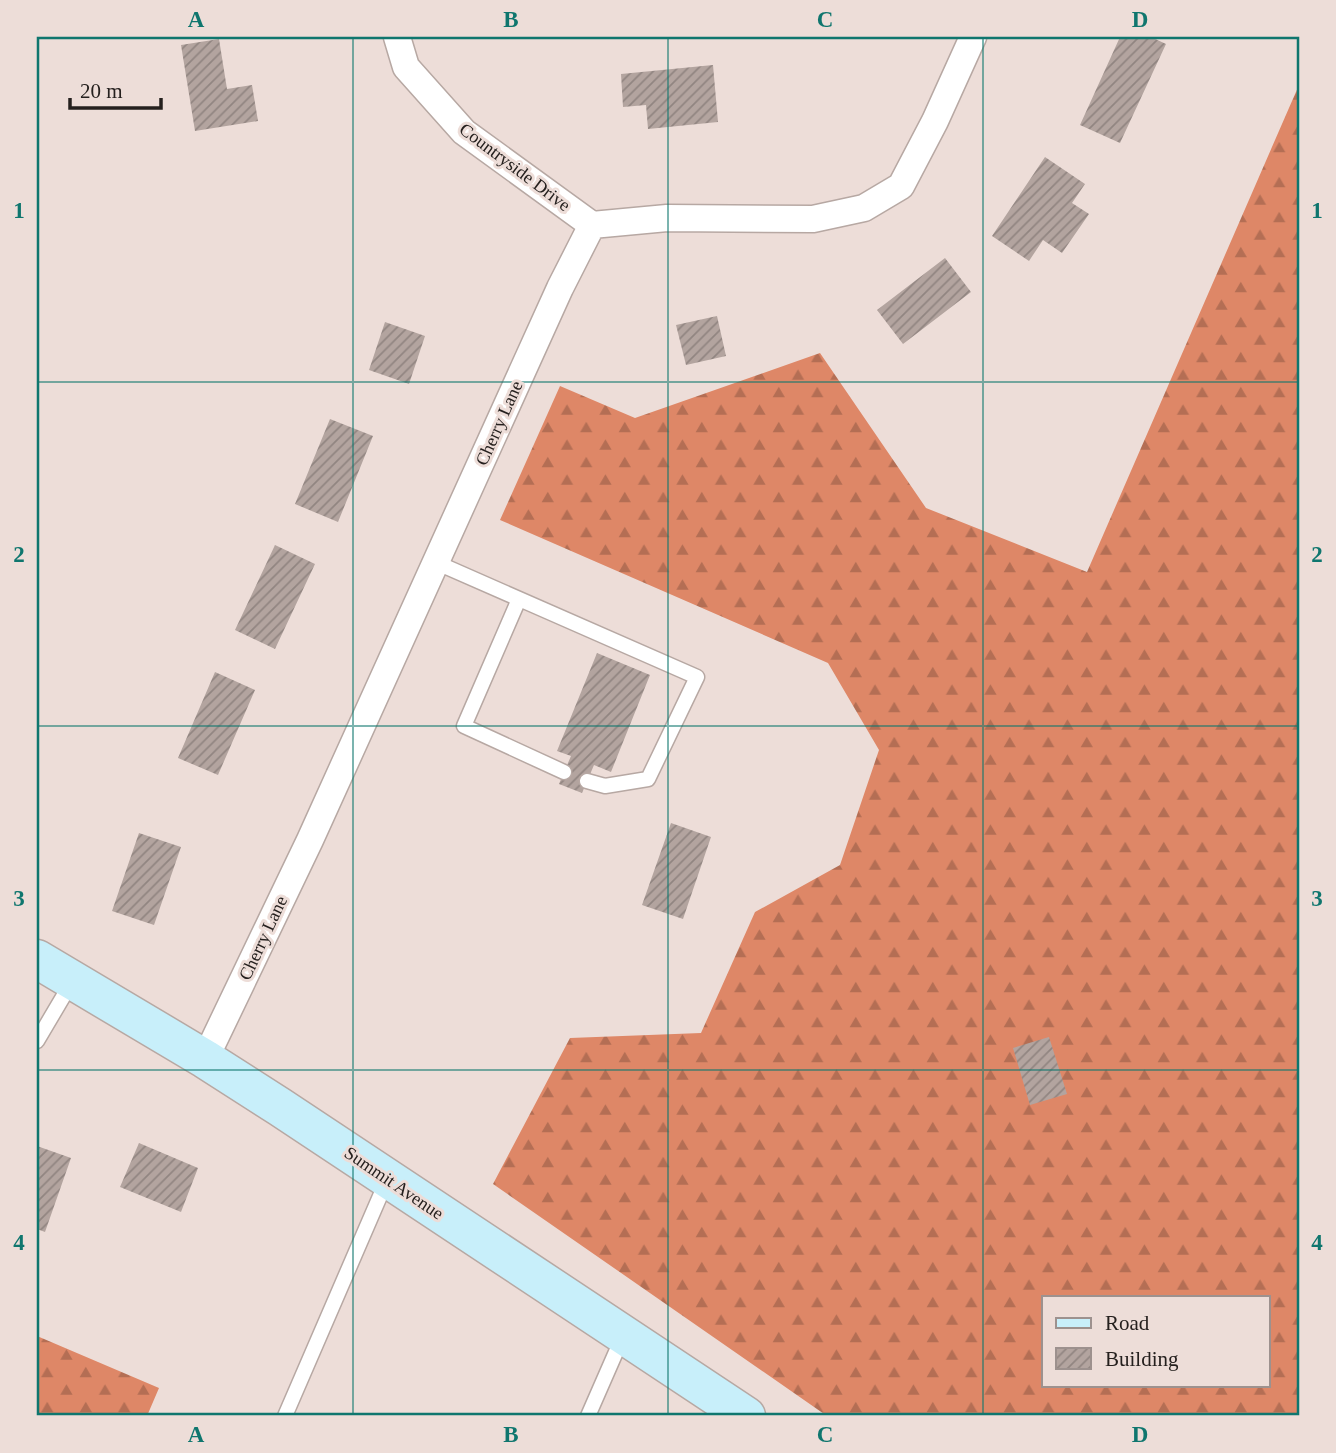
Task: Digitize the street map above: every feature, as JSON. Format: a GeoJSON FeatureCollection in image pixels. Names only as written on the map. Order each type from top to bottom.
{"type":"FeatureCollection","features":[{"type":"Feature","properties":{"kind":"main road","name":"Summit Avenue"},"geometry":{"type":"LineString","coordinates":[[37,959],[205,1059],[746,1416]]}},
{"type":"Feature","properties":{"kind":"street","name":"Countryside Drive"},"geometry":{"type":"LineString","coordinates":[[397,37],[407,67],[464,132],[592,225]]}},
{"type":"Feature","properties":{"kind":"street"},"geometry":{"type":"LineString","coordinates":[[592,225],[667,218],[813,219],[864,208],[901,186],[935,121],[973,37]]}},
{"type":"Feature","properties":{"kind":"street","name":"Cherry Lane"},"geometry":{"type":"LineString","coordinates":[[205,1059],[310,840],[560,288],[592,225]]}},
{"type":"Feature","properties":{"kind":"lane"},"geometry":{"type":"LineString","coordinates":[[435,562],[696,677],[648,779],[605,786],[587,781]]}},
{"type":"Feature","properties":{"kind":"lane"},"geometry":{"type":"LineString","coordinates":[[519,599],[464,726],[564,772]]}},
{"type":"Feature","properties":{"kind":"lane"},"geometry":{"type":"LineString","coordinates":[[37,1041],[74,979]]}},
{"type":"Feature","properties":{"kind":"lane"},"geometry":{"type":"LineString","coordinates":[[285,1416],[388,1179]]}},
{"type":"Feature","properties":{"kind":"lane"},"geometry":{"type":"LineString","coordinates":[[588,1416],[623,1335]]}},
{"type":"Feature","properties":{"kind":"green space"},"geometry":{"type":"Polygon","coordinates":[[[1299,85],[1299,1416],[827,1416],[493,1184],[570,1038],[701,1033],[755,912],[840,865],[879,750],[828,663],[500,520],[560,386],[635,418],[820,353],[926,508],[1087,572],[1299,85]]]}},
{"type":"Feature","properties":{"kind":"green space"},"geometry":{"type":"Polygon","coordinates":[[[37,1336],[159,1388],[147,1416],[37,1416],[37,1336]]]}},
{"type":"Feature","properties":{"kind":"building"},"geometry":{"type":"Polygon","coordinates":[[[1120,37],[1151,37],[1166,44],[1120,143],[1080,125],[1120,37]]]}},
{"type":"Feature","properties":{"kind":"building"},"geometry":{"type":"Polygon","coordinates":[[[219,39],[227,89],[252,85],[258,121],[195,131],[181,45],[219,39]]]}},
{"type":"Feature","properties":{"kind":"building"},"geometry":{"type":"Polygon","coordinates":[[[713,65],[718,122],[648,129],[646,105],[623,107],[621,74],[713,65]]]}},
{"type":"Feature","properties":{"kind":"building"},"geometry":{"type":"Polygon","coordinates":[[[1045,157],[1085,184],[1072,203],[1089,214],[1062,253],[1043,240],[1029,261],[992,236],[1045,157]]]}},
{"type":"Feature","properties":{"kind":"building"},"geometry":{"type":"Polygon","coordinates":[[[945,258],[971,292],[903,344],[877,310],[945,258]]]}},
{"type":"Feature","properties":{"kind":"building"},"geometry":{"type":"Polygon","coordinates":[[[717,316],[726,356],[686,365],[676,325],[717,316]]]}},
{"type":"Feature","properties":{"kind":"building"},"geometry":{"type":"Polygon","coordinates":[[[385,322],[425,336],[409,384],[369,370],[385,322]]]}},
{"type":"Feature","properties":{"kind":"building"},"geometry":{"type":"Polygon","coordinates":[[[330,419],[373,436],[338,522],[295,504],[330,419]]]}},
{"type":"Feature","properties":{"kind":"building"},"geometry":{"type":"Polygon","coordinates":[[[275,545],[315,564],[275,649],[235,630],[275,545]]]}},
{"type":"Feature","properties":{"kind":"building"},"geometry":{"type":"Polygon","coordinates":[[[597,653],[650,675],[611,772],[594,765],[582,793],[559,784],[571,756],[557,751],[597,653]]]}},
{"type":"Feature","properties":{"kind":"building"},"geometry":{"type":"Polygon","coordinates":[[[215,672],[255,690],[218,775],[178,758],[215,672]]]}},
{"type":"Feature","properties":{"kind":"building"},"geometry":{"type":"Polygon","coordinates":[[[671,823],[711,837],[683,919],[642,905],[671,823]]]}},
{"type":"Feature","properties":{"kind":"building"},"geometry":{"type":"Polygon","coordinates":[[[139,833],[181,847],[154,925],[112,911],[139,833]]]}},
{"type":"Feature","properties":{"kind":"building"},"geometry":{"type":"Polygon","coordinates":[[[1049,1037],[1067,1094],[1030,1105],[1013,1048],[1049,1037]]]}},
{"type":"Feature","properties":{"kind":"building"},"geometry":{"type":"Polygon","coordinates":[[[139,1143],[198,1168],[181,1212],[120,1187],[139,1143]]]}},
{"type":"Feature","properties":{"kind":"building"},"geometry":{"type":"Polygon","coordinates":[[[37,1146],[71,1158],[45,1232],[37,1229],[37,1146]]]}}]}
